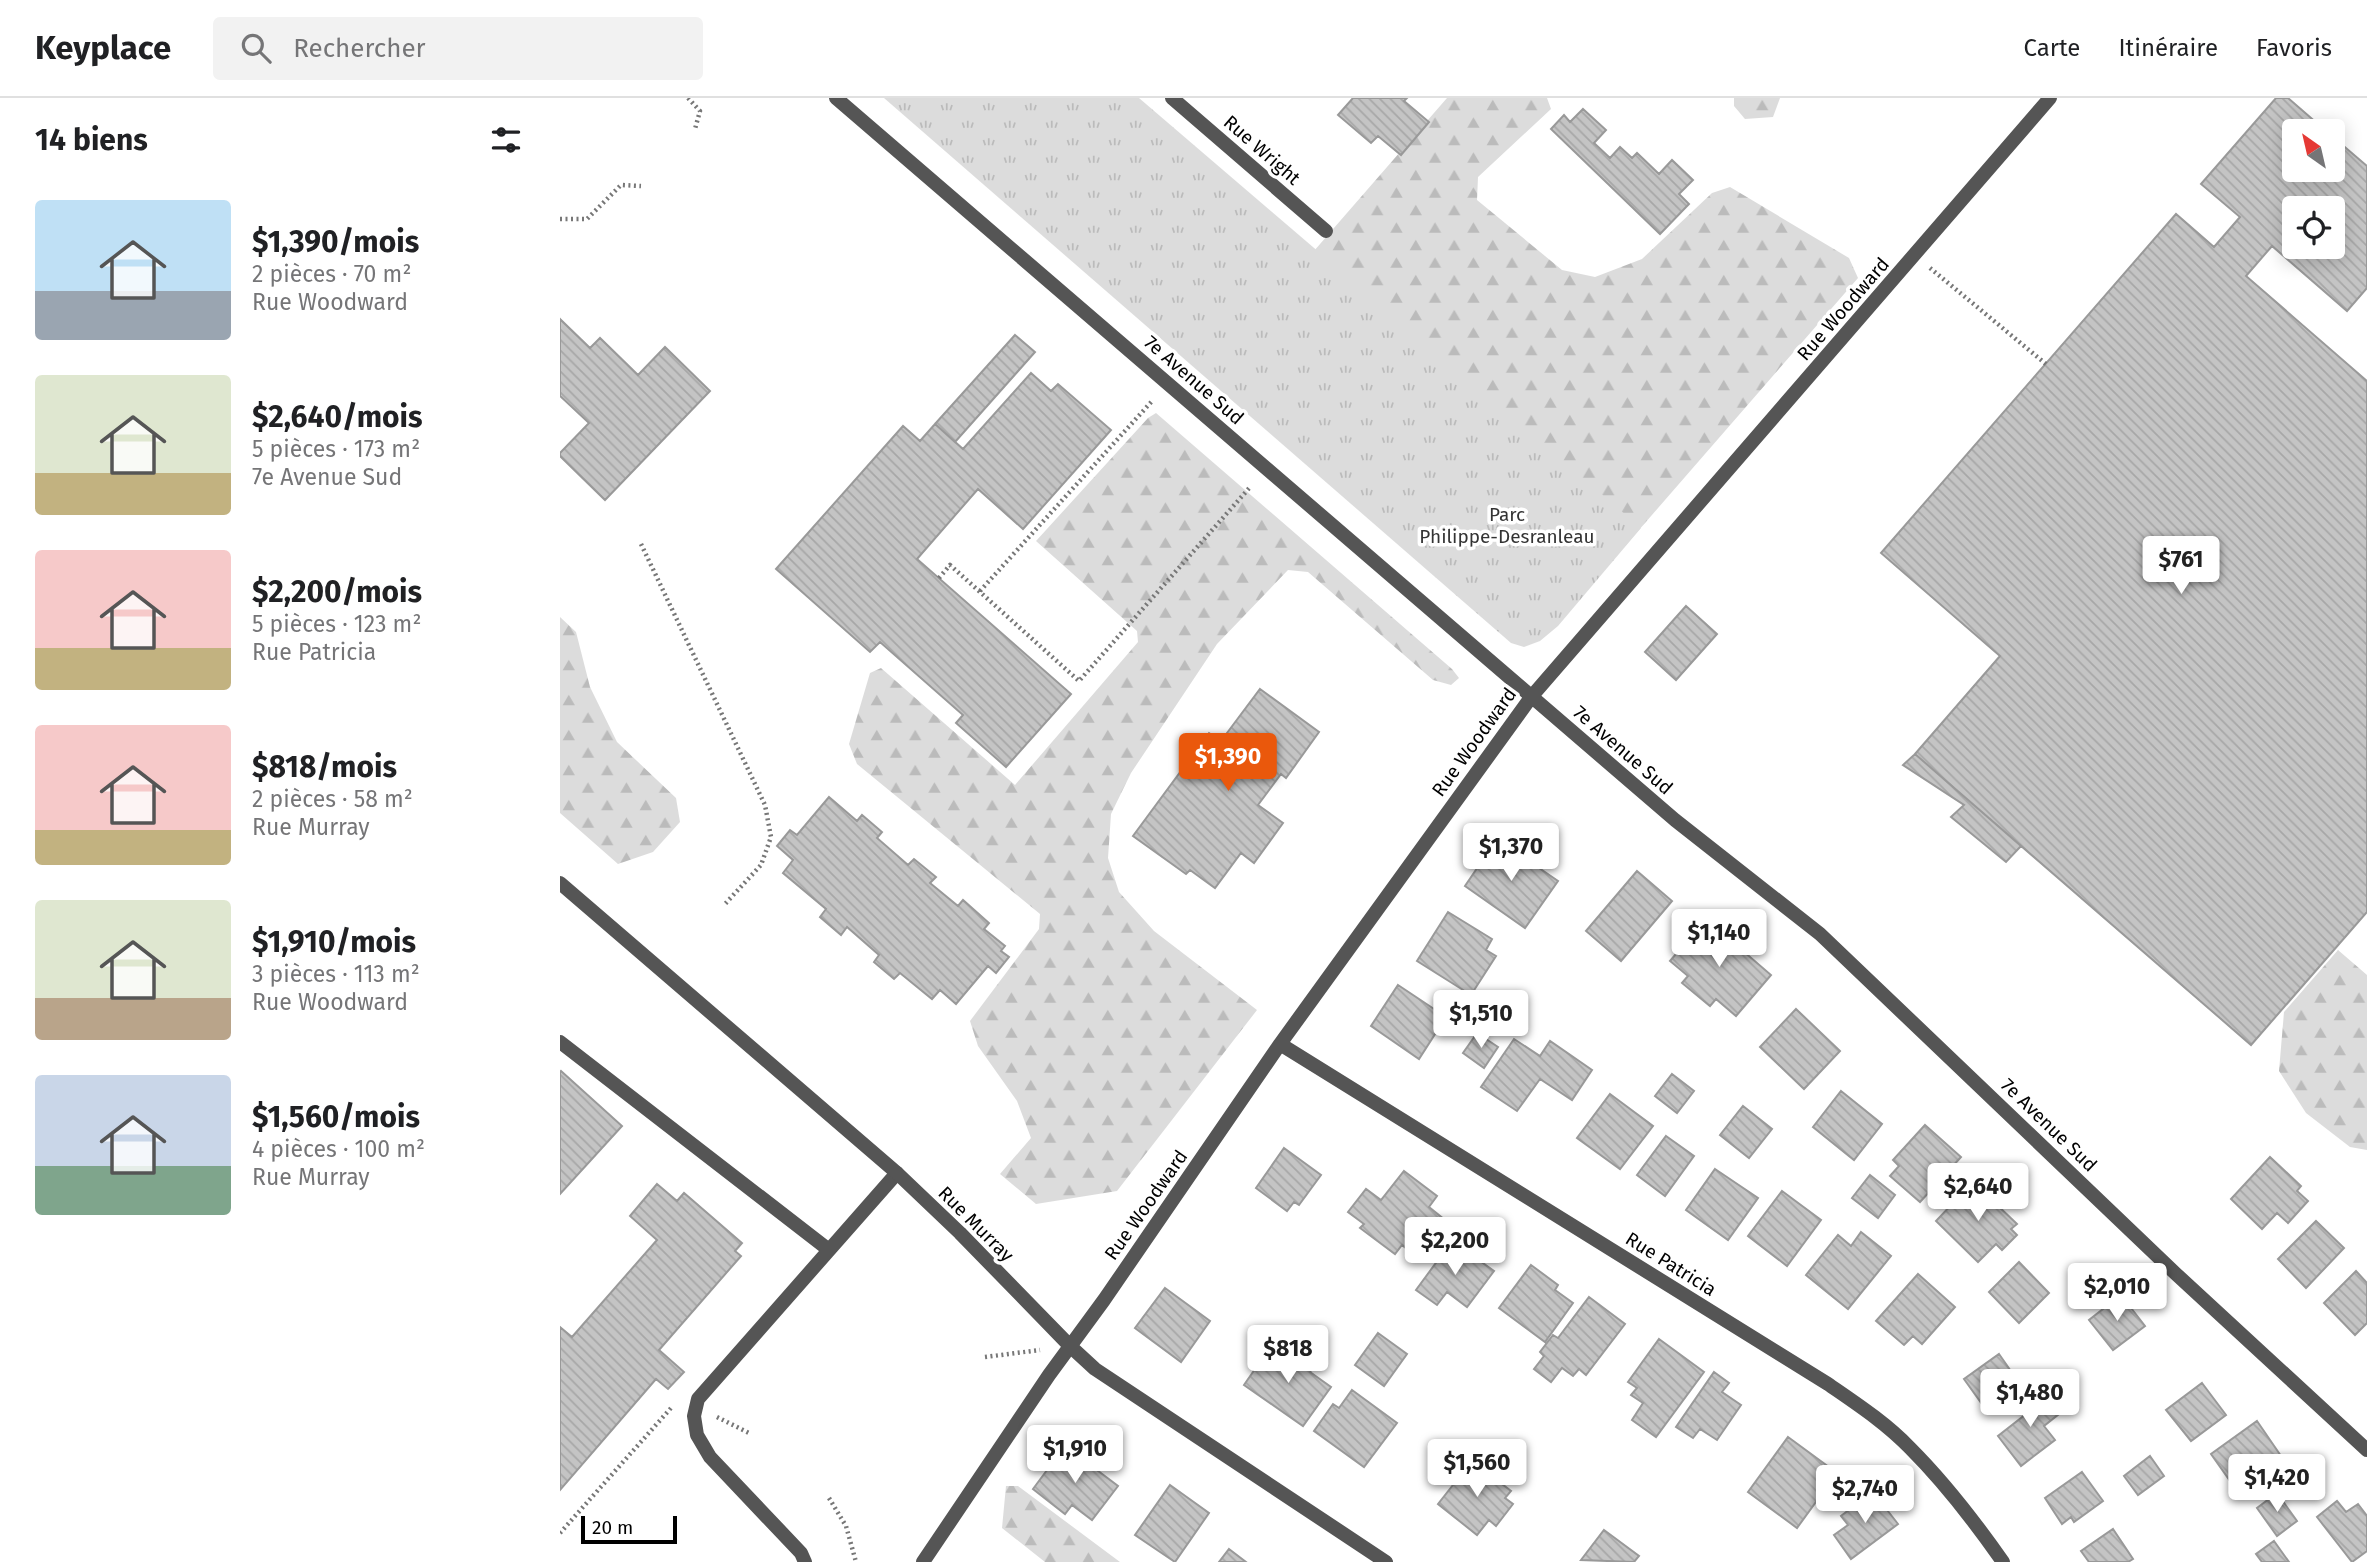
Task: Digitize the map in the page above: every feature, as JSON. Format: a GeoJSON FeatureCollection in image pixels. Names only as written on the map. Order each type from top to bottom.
{"type":"FeatureCollection","features":[{"type":"Feature","properties":{"kind":"street","name":"7e Avenue Sud"},"geometry":{"type":"LineString","coordinates":[[836,98],[1675,820],[1820,934],[2176,1274],[2367,1450]]}},
{"type":"Feature","properties":{"kind":"street","name":"Rue Wright"},"geometry":{"type":"LineString","coordinates":[[1172,98],[1326,231]]}},
{"type":"Feature","properties":{"kind":"street","name":"Rue Woodward"},"geometry":{"type":"LineString","coordinates":[[923,1562],[1280,1044],[1532,696],[2050,98]]}},
{"type":"Feature","properties":{"kind":"street","name":"Rue Murray"},"geometry":{"type":"LineString","coordinates":[[560,883],[897,1173],[960,1233],[1070,1346],[1112,1380],[1386,1562]]}},
{"type":"Feature","properties":{"kind":"street"},"geometry":{"type":"LineString","coordinates":[[560,1042],[829,1250]]}},
{"type":"Feature","properties":{"kind":"street","name":"Rue Patricia"},"geometry":{"type":"LineString","coordinates":[[1280,1044],[1828,1384],[1867,1411],[1909,1446],[1938,1477],[2003,1562]]}},
{"type":"Feature","properties":{"kind":"street"},"geometry":{"type":"LineString","coordinates":[[805,1562],[801,1553],[710,1457],[697,1435],[694,1416],[698,1399],[897,1173]]}},
{"type":"Feature","properties":{"kind":"path"},"geometry":{"type":"LineString","coordinates":[[688,98],[700,111],[695,129]]}},
{"type":"Feature","properties":{"kind":"path"},"geometry":{"type":"LineString","coordinates":[[560,219],[587,219],[621,185],[641,186]]}},
{"type":"Feature","properties":{"kind":"path"},"geometry":{"type":"LineString","coordinates":[[1915,255],[2046,364]]}},
{"type":"Feature","properties":{"kind":"path"},"geometry":{"type":"LineString","coordinates":[[979,592],[1168,383]]}},
{"type":"Feature","properties":{"kind":"path"},"geometry":{"type":"LineString","coordinates":[[939,578],[950,565],[1079,681],[1267,468]]}},
{"type":"Feature","properties":{"kind":"path"},"geometry":{"type":"LineString","coordinates":[[641,544],[765,805],[771,836],[761,865],[725,904]]}},
{"type":"Feature","properties":{"kind":"path"},"geometry":{"type":"LineString","coordinates":[[985,1357],[1070,1346]]}},
{"type":"Feature","properties":{"kind":"path"},"geometry":{"type":"LineString","coordinates":[[560,1533],[676,1403],[749,1433]]}},
{"type":"Feature","properties":{"kind":"path"},"geometry":{"type":"LineString","coordinates":[[829,1498],[846,1526],[856,1562]]}},
{"type":"Feature","properties":{"kind":"green space","name":"Parc Philippe-Desranleau"},"geometry":{"type":"Polygon","coordinates":[[[884,98],[1139,98],[1641,528],[1558,626],[1540,641],[1524,647],[1511,643],[884,98]]]}},
{"type":"Feature","properties":{"kind":"green space"},"geometry":{"type":"Polygon","coordinates":[[[1447,98],[1547,98],[1551,109],[1478,177],[1477,200],[1562,270],[1595,277],[1642,259],[1712,193],[1730,187],[1849,258],[1858,278],[1625,546],[1307,259],[1447,98]]]}},
{"type":"Feature","properties":{"kind":"green space"},"geometry":{"type":"Polygon","coordinates":[[[1734,98],[1780,98],[1773,117],[1745,119],[1734,106],[1734,98]]]}},
{"type":"Feature","properties":{"kind":"green space"},"geometry":{"type":"Polygon","coordinates":[[[1156,413],[1452,669],[1459,678],[1451,685],[1433,680],[1308,572],[1288,570],[1217,644],[1131,773],[1111,814],[1108,858],[1119,892],[1154,931],[1257,1010],[1117,1191],[1036,1204],[1000,1174],[1031,1138],[1017,1101],[978,1046],[970,1021],[1039,929],[1040,914],[857,764],[849,744],[870,673],[881,668],[1015,785],[1138,642],[1137,631],[1036,541],[1148,418],[1156,413]]]}},
{"type":"Feature","properties":{"kind":"green space"},"geometry":{"type":"Polygon","coordinates":[[[560,617],[576,632],[590,687],[617,742],[676,798],[680,822],[653,852],[618,864],[560,813],[560,617]]]}},
{"type":"Feature","properties":{"kind":"green space"},"geometry":{"type":"Polygon","coordinates":[[[2338,950],[2367,975],[2367,1150],[2350,1147],[2306,1113],[2279,1071],[2284,1012],[2338,950]]]}},
{"type":"Feature","properties":{"kind":"green space"},"geometry":{"type":"Polygon","coordinates":[[[1006,1486],[1018,1486],[1120,1562],[1045,1562],[1002,1528],[1006,1486]]]}},
{"type":"Feature","properties":{"kind":"building"},"geometry":{"type":"Polygon","coordinates":[[[1353,98],[1407,98],[1404,101],[1429,122],[1401,155],[1378,136],[1371,143],[1338,115],[1353,98]]]}},
{"type":"Feature","properties":{"kind":"building"},"geometry":{"type":"Polygon","coordinates":[[[2276,98],[2288,98],[2312,119],[2282,119],[2282,182],[2345,182],[2345,147],[2367,166],[2367,288],[2347,311],[2287,259],[2345,259],[2345,196],[2282,196],[2282,255],[2272,246],[2246,276],[2367,381],[2367,912],[2251,1045],[1915,754],[2000,656],[1881,553],[2176,214],[2214,247],[2240,217],[2201,184],[2276,98]]]}},
{"type":"Feature","properties":{"kind":"building"},"geometry":{"type":"Polygon","coordinates":[[[1583,109],[1606,130],[1594,143],[1610,158],[1620,147],[1632,158],[1637,153],[1659,174],[1672,160],[1693,180],[1679,194],[1689,204],[1660,234],[1551,129],[1564,115],[1570,122],[1583,109]]]}},
{"type":"Feature","properties":{"kind":"building"},"geometry":{"type":"Polygon","coordinates":[[[560,319],[590,348],[600,338],[638,375],[665,347],[710,391],[605,500],[560,456],[589,423],[560,396],[560,319]]]}},
{"type":"Feature","properties":{"kind":"building"},"geometry":{"type":"Polygon","coordinates":[[[1015,335],[1035,352],[955,442],[935,424],[1015,335]]]}},
{"type":"Feature","properties":{"kind":"building"},"geometry":{"type":"Polygon","coordinates":[[[1031,373],[1051,391],[1058,384],[1111,430],[1023,529],[978,489],[917,559],[1071,694],[1006,767],[956,723],[963,715],[880,642],[870,652],[776,569],[903,426],[920,441],[935,424],[963,449],[1031,373]]]}},
{"type":"Feature","properties":{"kind":"building"},"geometry":{"type":"Polygon","coordinates":[[[1686,606],[1717,634],[1676,680],[1645,652],[1686,606]]]}},
{"type":"Feature","properties":{"kind":"building"},"geometry":{"type":"Polygon","coordinates":[[[1260,689],[1319,732],[1286,778],[1281,774],[1258,805],[1283,823],[1254,863],[1241,853],[1215,888],[1190,870],[1186,874],[1133,836],[1209,733],[1221,741],[1260,689]]]}},
{"type":"Feature","properties":{"kind":"building"},"geometry":{"type":"Polygon","coordinates":[[[1915,754],[2021,846],[2006,862],[1951,817],[1964,805],[1903,765],[1915,754]]]}},
{"type":"Feature","properties":{"kind":"building"},"geometry":{"type":"Polygon","coordinates":[[[829,797],[857,821],[862,815],[882,832],[877,838],[908,865],[914,859],[936,877],[930,883],[958,906],[963,900],[989,923],[984,929],[1005,946],[1001,951],[1009,957],[996,973],[988,966],[956,1004],[940,990],[932,999],[900,973],[894,979],[874,962],[879,955],[847,927],[841,935],[820,917],[826,909],[783,873],[793,860],[777,846],[790,830],[797,835],[829,797]]]}},
{"type":"Feature","properties":{"kind":"building"},"geometry":{"type":"Polygon","coordinates":[[[1497,839],[1558,881],[1525,928],[1465,886],[1497,839]]]}},
{"type":"Feature","properties":{"kind":"building"},"geometry":{"type":"Polygon","coordinates":[[[1637,871],[1672,901],[1621,961],[1586,931],[1637,871]]]}},
{"type":"Feature","properties":{"kind":"building"},"geometry":{"type":"Polygon","coordinates":[[[1448,912],[1492,939],[1486,950],[1496,956],[1471,995],[1417,961],[1448,912]]]}},
{"type":"Feature","properties":{"kind":"building"},"geometry":{"type":"Polygon","coordinates":[[[1706,919],[1771,975],[1736,1016],[1716,999],[1710,1006],[1682,983],[1688,976],[1670,961],[1706,919]]]}},
{"type":"Feature","properties":{"kind":"building"},"geometry":{"type":"Polygon","coordinates":[[[1398,985],[1446,1017],[1419,1059],[1371,1026],[1398,985]]]}},
{"type":"Feature","properties":{"kind":"building"},"geometry":{"type":"Polygon","coordinates":[[[1796,1009],[1840,1051],[1804,1089],[1760,1047],[1796,1009]]]}},
{"type":"Feature","properties":{"kind":"building"},"geometry":{"type":"Polygon","coordinates":[[[1477,1033],[1498,1047],[1484,1068],[1463,1053],[1477,1033]]]}},
{"type":"Feature","properties":{"kind":"building"},"geometry":{"type":"Polygon","coordinates":[[[1514,1039],[1540,1056],[1550,1041],[1592,1070],[1572,1100],[1540,1079],[1517,1111],[1481,1087],[1514,1039]]]}},
{"type":"Feature","properties":{"kind":"building"},"geometry":{"type":"Polygon","coordinates":[[[560,1072],[622,1126],[560,1194],[560,1072]]]}},
{"type":"Feature","properties":{"kind":"building"},"geometry":{"type":"Polygon","coordinates":[[[1672,1074],[1694,1091],[1677,1113],[1655,1096],[1672,1074]]]}},
{"type":"Feature","properties":{"kind":"building"},"geometry":{"type":"Polygon","coordinates":[[[1841,1091],[1882,1124],[1854,1160],[1813,1127],[1841,1091]]]}},
{"type":"Feature","properties":{"kind":"building"},"geometry":{"type":"Polygon","coordinates":[[[1610,1094],[1653,1126],[1620,1169],[1577,1138],[1610,1094]]]}},
{"type":"Feature","properties":{"kind":"building"},"geometry":{"type":"Polygon","coordinates":[[[1743,1106],[1772,1129],[1749,1158],[1720,1135],[1743,1106]]]}},
{"type":"Feature","properties":{"kind":"building"},"geometry":{"type":"Polygon","coordinates":[[[1925,1125],[1961,1157],[1920,1202],[1890,1176],[1899,1166],[1893,1160],[1925,1125]]]}},
{"type":"Feature","properties":{"kind":"building"},"geometry":{"type":"Polygon","coordinates":[[[1666,1136],[1694,1156],[1665,1196],[1637,1175],[1666,1136]]]}},
{"type":"Feature","properties":{"kind":"building"},"geometry":{"type":"Polygon","coordinates":[[[1284,1148],[1321,1175],[1299,1205],[1294,1202],[1287,1211],[1256,1188],[1284,1148]]]}},
{"type":"Feature","properties":{"kind":"building"},"geometry":{"type":"Polygon","coordinates":[[[2270,1157],[2301,1186],[2297,1191],[2308,1201],[2288,1223],[2277,1213],[2262,1229],[2231,1199],[2270,1157]]]}},
{"type":"Feature","properties":{"kind":"building"},"geometry":{"type":"Polygon","coordinates":[[[1715,1169],[1758,1198],[1728,1240],[1686,1210],[1715,1169]]]}},
{"type":"Feature","properties":{"kind":"building"},"geometry":{"type":"Polygon","coordinates":[[[1404,1171],[1437,1196],[1429,1207],[1445,1220],[1417,1257],[1402,1245],[1395,1254],[1360,1228],[1364,1224],[1348,1212],[1366,1189],[1381,1200],[1404,1171]]]}},
{"type":"Feature","properties":{"kind":"building"},"geometry":{"type":"Polygon","coordinates":[[[1870,1175],[1895,1195],[1878,1218],[1852,1198],[1870,1175]]]}},
{"type":"Feature","properties":{"kind":"building"},"geometry":{"type":"Polygon","coordinates":[[[1973,1182],[2017,1224],[2011,1229],[2017,1235],[2002,1250],[1996,1244],[1978,1262],[1936,1221],[1973,1182]]]}},
{"type":"Feature","properties":{"kind":"building"},"geometry":{"type":"Polygon","coordinates":[[[657,1184],[677,1201],[684,1193],[742,1243],[735,1251],[741,1256],[659,1350],[684,1372],[668,1389],[656,1379],[560,1490],[560,1327],[572,1337],[657,1240],[630,1216],[657,1184]]]}},
{"type":"Feature","properties":{"kind":"building"},"geometry":{"type":"Polygon","coordinates":[[[1782,1191],[1821,1220],[1787,1266],[1748,1236],[1782,1191]]]}},
{"type":"Feature","properties":{"kind":"building"},"geometry":{"type":"Polygon","coordinates":[[[2316,1221],[2344,1248],[2306,1288],[2278,1259],[2316,1221]]]}},
{"type":"Feature","properties":{"kind":"building"},"geometry":{"type":"Polygon","coordinates":[[[1861,1232],[1891,1256],[1848,1309],[1806,1275],[1838,1235],[1851,1246],[1861,1232]]]}},
{"type":"Feature","properties":{"kind":"building"},"geometry":{"type":"Polygon","coordinates":[[[1452,1241],[1494,1271],[1467,1307],[1447,1292],[1437,1305],[1416,1290],[1452,1241]]]}},
{"type":"Feature","properties":{"kind":"building"},"geometry":{"type":"Polygon","coordinates":[[[2019,1262],[2049,1293],[2019,1323],[1989,1292],[2019,1262]]]}},
{"type":"Feature","properties":{"kind":"building"},"geometry":{"type":"Polygon","coordinates":[[[1531,1265],[1558,1285],[1555,1290],[1573,1303],[1545,1342],[1499,1308],[1531,1265]]]}},
{"type":"Feature","properties":{"kind":"building"},"geometry":{"type":"Polygon","coordinates":[[[2356,1271],[2367,1283],[2367,1323],[2355,1335],[2324,1303],[2356,1271]]]}},
{"type":"Feature","properties":{"kind":"building"},"geometry":{"type":"Polygon","coordinates":[[[1918,1274],[1955,1307],[1922,1344],[1913,1336],[1904,1345],[1876,1321],[1918,1274]]]}},
{"type":"Feature","properties":{"kind":"building"},"geometry":{"type":"Polygon","coordinates":[[[1165,1288],[1210,1321],[1181,1362],[1135,1328],[1165,1288]]]}},
{"type":"Feature","properties":{"kind":"building"},"geometry":{"type":"Polygon","coordinates":[[[2121,1295],[2145,1326],[2113,1350],[2089,1320],[2121,1295]]]}},
{"type":"Feature","properties":{"kind":"building"},"geometry":{"type":"Polygon","coordinates":[[[1589,1297],[1625,1324],[1586,1375],[1579,1369],[1573,1376],[1562,1368],[1551,1382],[1534,1369],[1544,1356],[1540,1352],[1553,1335],[1558,1338],[1589,1297]]]}},
{"type":"Feature","properties":{"kind":"building"},"geometry":{"type":"Polygon","coordinates":[[[1378,1333],[1407,1354],[1384,1386],[1355,1365],[1378,1333]]]}},
{"type":"Feature","properties":{"kind":"building"},"geometry":{"type":"Polygon","coordinates":[[[1659,1339],[1704,1372],[1656,1437],[1632,1420],[1643,1403],[1631,1395],[1637,1388],[1628,1382],[1659,1339]]]}},
{"type":"Feature","properties":{"kind":"building"},"geometry":{"type":"Polygon","coordinates":[[[1273,1343],[1312,1369],[1310,1372],[1331,1387],[1303,1426],[1244,1385],[1273,1343]]]}},
{"type":"Feature","properties":{"kind":"building"},"geometry":{"type":"Polygon","coordinates":[[[1999,1354],[2022,1387],[1987,1411],[1964,1379],[1999,1354]]]}},
{"type":"Feature","properties":{"kind":"building"},"geometry":{"type":"Polygon","coordinates":[[[1714,1372],[1729,1383],[1722,1392],[1741,1405],[1717,1440],[1700,1429],[1693,1438],[1676,1427],[1714,1372]]]}},
{"type":"Feature","properties":{"kind":"building"},"geometry":{"type":"Polygon","coordinates":[[[2202,1383],[2226,1415],[2191,1441],[2166,1410],[2202,1383]]]}},
{"type":"Feature","properties":{"kind":"building"},"geometry":{"type":"Polygon","coordinates":[[[1352,1390],[1397,1423],[1364,1467],[1314,1431],[1333,1404],[1339,1408],[1352,1390]]]}},
{"type":"Feature","properties":{"kind":"building"},"geometry":{"type":"Polygon","coordinates":[[[2039,1390],[2059,1414],[2044,1426],[2055,1440],[2021,1466],[1998,1436],[2026,1414],[2019,1405],[2039,1390]]]}},
{"type":"Feature","properties":{"kind":"building"},"geometry":{"type":"Polygon","coordinates":[[[2257,1421],[2281,1456],[2235,1488],[2211,1454],[2257,1421]]]}},
{"type":"Feature","properties":{"kind":"building"},"geometry":{"type":"Polygon","coordinates":[[[1788,1437],[1837,1473],[1797,1528],[1748,1492],[1788,1437]]]}},
{"type":"Feature","properties":{"kind":"building"},"geometry":{"type":"Polygon","coordinates":[[[1065,1446],[1118,1486],[1092,1520],[1072,1505],[1065,1514],[1033,1489],[1065,1446]]]}},
{"type":"Feature","properties":{"kind":"building"},"geometry":{"type":"Polygon","coordinates":[[[2150,1456],[2164,1476],[2138,1495],[2124,1476],[2150,1456]]]}},
{"type":"Feature","properties":{"kind":"building"},"geometry":{"type":"Polygon","coordinates":[[[1472,1461],[1511,1491],[1505,1498],[1513,1504],[1496,1526],[1489,1520],[1477,1535],[1438,1504],[1472,1461]]]}},
{"type":"Feature","properties":{"kind":"building"},"geometry":{"type":"Polygon","coordinates":[[[2082,1472],[2103,1501],[2074,1522],[2071,1517],[2062,1524],[2045,1498],[2082,1472]]]}},
{"type":"Feature","properties":{"kind":"building"},"geometry":{"type":"Polygon","coordinates":[[[1170,1485],[1209,1513],[1175,1562],[1135,1535],[1170,1485]]]}},
{"type":"Feature","properties":{"kind":"building"},"geometry":{"type":"Polygon","coordinates":[[[1873,1492],[1898,1524],[1851,1559],[1834,1535],[1848,1525],[1841,1516],[1873,1492]]]}},
{"type":"Feature","properties":{"kind":"building"},"geometry":{"type":"Polygon","coordinates":[[[2277,1493],[2297,1521],[2277,1536],[2257,1508],[2277,1493]]]}},
{"type":"Feature","properties":{"kind":"building"},"geometry":{"type":"Polygon","coordinates":[[[2337,1501],[2346,1512],[2358,1504],[2367,1516],[2367,1551],[2352,1562],[2317,1517],[2337,1501]]]}},
{"type":"Feature","properties":{"kind":"building"},"geometry":{"type":"Polygon","coordinates":[[[2113,1529],[2133,1559],[2128,1562],[2089,1562],[2081,1551],[2113,1529]]]}},
{"type":"Feature","properties":{"kind":"building"},"geometry":{"type":"Polygon","coordinates":[[[1604,1530],[1639,1556],[1634,1562],[1581,1560],[1604,1530]]]}},
{"type":"Feature","properties":{"kind":"building"},"geometry":{"type":"Polygon","coordinates":[[[2274,1541],[2289,1562],[2262,1562],[2256,1554],[2274,1541]]]}},
{"type":"Feature","properties":{"kind":"building"},"geometry":{"type":"Polygon","coordinates":[[[1229,1549],[1246,1562],[1219,1562],[1229,1549]]]}}]}
